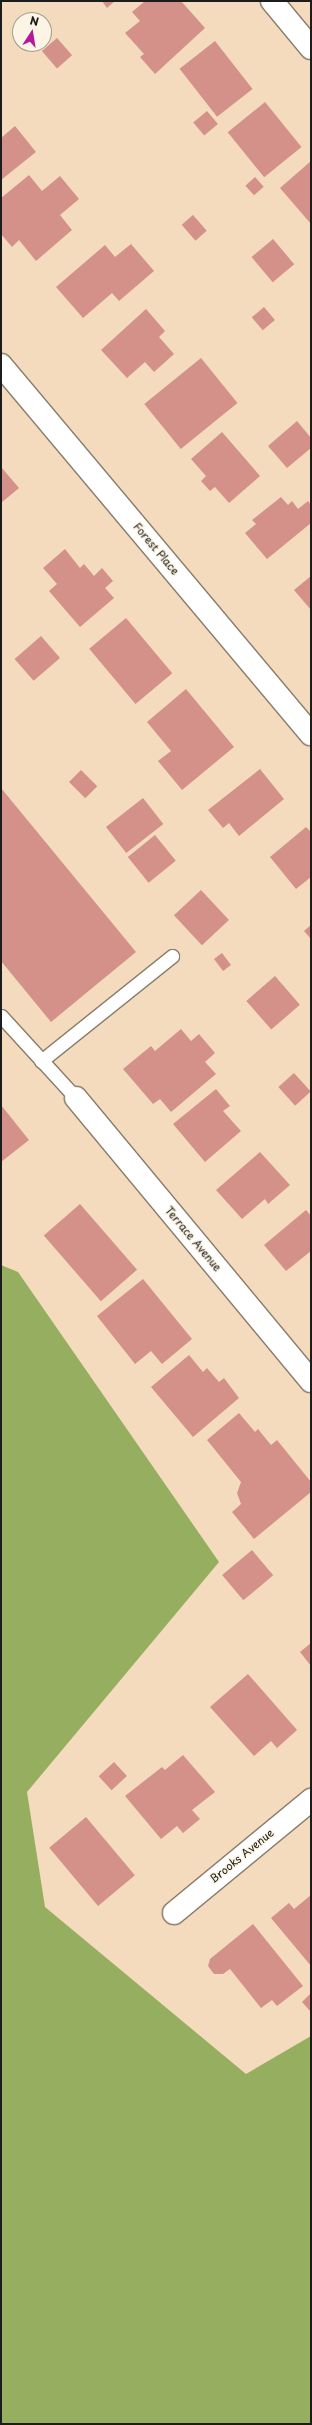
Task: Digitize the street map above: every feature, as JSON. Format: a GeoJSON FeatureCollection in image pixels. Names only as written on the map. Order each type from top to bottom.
{"type":"FeatureCollection","features":[{"type":"Feature","properties":{"kind":"street"},"geometry":{"type":"LineString","coordinates":[[272,1],[311,48]]}},
{"type":"Feature","properties":{"kind":"street","name":"Forest Place"},"geometry":{"type":"LineString","coordinates":[[1,365],[311,734]]}},
{"type":"Feature","properties":{"kind":"street","name":"Terrace Avenue"},"geometry":{"type":"LineString","coordinates":[[76,1098],[311,1381]]}},
{"type":"Feature","properties":{"kind":"street","name":"Brooks Avenue"},"geometry":{"type":"LineString","coordinates":[[174,1913],[311,1800]]}},
{"type":"Feature","properties":{"kind":"lane"},"geometry":{"type":"LineString","coordinates":[[41,1060],[172,956]]}},
{"type":"Feature","properties":{"kind":"lane"},"geometry":{"type":"LineString","coordinates":[[1,1016],[76,1098]]}},
{"type":"Feature","properties":{"kind":"green space"},"geometry":{"type":"Polygon","coordinates":[[[1,1265],[18,1272],[219,1562],[27,1792],[45,1907],[246,2074],[311,2036],[311,2424],[1,2424],[1,1265]]]}},
{"type":"Feature","properties":{"kind":"building"},"geometry":{"type":"Polygon","coordinates":[[[102,1],[115,1],[107,8],[102,1]]]}},
{"type":"Feature","properties":{"kind":"building"},"geometry":{"type":"Polygon","coordinates":[[[145,1],[181,1],[205,28],[155,74],[140,57],[144,54],[125,33],[140,21],[132,12],[145,1]]]}},
{"type":"Feature","properties":{"kind":"building"},"geometry":{"type":"Polygon","coordinates":[[[57,38],[72,55],[57,68],[43,52],[52,52],[52,42],[57,38]]]}},
{"type":"Feature","properties":{"kind":"building"},"geometry":{"type":"Polygon","coordinates":[[[215,41],[253,89],[217,117],[180,69],[215,41]]]}},
{"type":"Feature","properties":{"kind":"building"},"geometry":{"type":"Polygon","coordinates":[[[265,102],[302,147],[264,177],[228,132],[265,102]]]}},
{"type":"Feature","properties":{"kind":"building"},"geometry":{"type":"Polygon","coordinates":[[[207,111],[218,124],[204,136],[193,123],[207,111]]]}},
{"type":"Feature","properties":{"kind":"building"},"geometry":{"type":"Polygon","coordinates":[[[15,126],[36,152],[1,180],[1,138],[15,126]]]}},
{"type":"Feature","properties":{"kind":"building"},"geometry":{"type":"Polygon","coordinates":[[[311,161],[311,224],[280,188],[311,161]]]}},
{"type":"Feature","properties":{"kind":"building"},"geometry":{"type":"Polygon","coordinates":[[[29,175],[42,191],[60,176],[79,199],[60,215],[72,230],[36,261],[19,240],[12,247],[1,234],[1,198],[29,175]]]}},
{"type":"Feature","properties":{"kind":"building"},"geometry":{"type":"Polygon","coordinates":[[[255,177],[264,187],[254,195],[245,186],[255,177]]]}},
{"type":"Feature","properties":{"kind":"building"},"geometry":{"type":"Polygon","coordinates":[[[193,215],[207,231],[195,241],[182,225],[193,215]]]}},
{"type":"Feature","properties":{"kind":"building"},"geometry":{"type":"Polygon","coordinates":[[[273,239],[294,264],[273,282],[252,257],[273,239]]]}},
{"type":"Feature","properties":{"kind":"building"},"geometry":{"type":"Polygon","coordinates":[[[131,244],[154,271],[119,301],[112,293],[83,318],[56,287],[105,245],[115,257],[131,244]]]}},
{"type":"Feature","properties":{"kind":"building"},"geometry":{"type":"Polygon","coordinates":[[[264,307],[275,320],[263,330],[252,317],[264,307]]]}},
{"type":"Feature","properties":{"kind":"building"},"geometry":{"type":"Polygon","coordinates":[[[146,309],[165,331],[159,337],[174,354],[154,372],[145,362],[127,378],[101,350],[146,309]]]}},
{"type":"Feature","properties":{"kind":"building"},"geometry":{"type":"Polygon","coordinates":[[[201,358],[238,403],[181,449],[144,404],[201,358]]]}},
{"type":"Feature","properties":{"kind":"building"},"geometry":{"type":"Polygon","coordinates":[[[297,421],[311,438],[311,448],[287,468],[268,446],[297,421]]]}},
{"type":"Feature","properties":{"kind":"building"},"geometry":{"type":"Polygon","coordinates":[[[222,432],[260,476],[229,503],[215,487],[210,491],[201,481],[206,476],[191,459],[222,432]]]}},
{"type":"Feature","properties":{"kind":"building"},"geometry":{"type":"Polygon","coordinates":[[[1,467],[19,488],[1,503],[1,467]]]}},
{"type":"Feature","properties":{"kind":"building"},"geometry":{"type":"Polygon","coordinates":[[[281,497],[288,505],[292,501],[298,509],[308,501],[311,505],[311,523],[267,559],[245,533],[256,524],[252,520],[281,497]]]}},
{"type":"Feature","properties":{"kind":"building"},"geometry":{"type":"Polygon","coordinates":[[[65,549],[80,568],[84,564],[94,576],[102,568],[113,581],[105,588],[114,598],[80,627],[49,591],[57,584],[43,568],[65,549]]]}},
{"type":"Feature","properties":{"kind":"building"},"geometry":{"type":"Polygon","coordinates":[[[311,576],[311,610],[294,590],[311,576]]]}},
{"type":"Feature","properties":{"kind":"building"},"geometry":{"type":"Polygon","coordinates":[[[126,618],[172,673],[136,704],[89,649],[126,618]]]}},
{"type":"Feature","properties":{"kind":"building"},"geometry":{"type":"Polygon","coordinates":[[[41,636],[60,658],[34,681],[15,659],[41,636]]]}},
{"type":"Feature","properties":{"kind":"building"},"geometry":{"type":"Polygon","coordinates":[[[186,689],[234,747],[182,790],[158,761],[171,751],[147,722],[186,689]]]}},
{"type":"Feature","properties":{"kind":"building"},"geometry":{"type":"Polygon","coordinates":[[[260,769],[284,799],[239,836],[229,823],[223,828],[208,810],[260,769]]]}},
{"type":"Feature","properties":{"kind":"building"},"geometry":{"type":"Polygon","coordinates":[[[81,770],[97,786],[85,798],[69,782],[81,770]]]}},
{"type":"Feature","properties":{"kind":"building"},"geometry":{"type":"Polygon","coordinates":[[[1,788],[136,952],[51,1022],[1,961],[1,788]]]}},
{"type":"Feature","properties":{"kind":"building"},"geometry":{"type":"Polygon","coordinates":[[[143,798],[163,824],[126,853],[106,827],[143,798]]]}},
{"type":"Feature","properties":{"kind":"building"},"geometry":{"type":"Polygon","coordinates":[[[306,827],[311,832],[311,877],[296,889],[270,857],[306,827]]]}},
{"type":"Feature","properties":{"kind":"building"},"geometry":{"type":"Polygon","coordinates":[[[155,835],[176,861],[149,883],[128,857],[155,835]]]}},
{"type":"Feature","properties":{"kind":"building"},"geometry":{"type":"Polygon","coordinates":[[[201,890],[229,920],[202,945],[174,915],[201,890]]]}},
{"type":"Feature","properties":{"kind":"building"},"geometry":{"type":"Polygon","coordinates":[[[311,925],[311,939],[304,931],[311,925]]]}},
{"type":"Feature","properties":{"kind":"building"},"geometry":{"type":"Polygon","coordinates":[[[222,953],[231,965],[223,971],[214,959],[222,953]]]}},
{"type":"Feature","properties":{"kind":"building"},"geometry":{"type":"Polygon","coordinates":[[[275,976],[300,1005],[271,1030],[246,1001],[275,976]]]}},
{"type":"Feature","properties":{"kind":"building"},"geometry":{"type":"Polygon","coordinates":[[[181,1029],[191,1041],[199,1034],[215,1053],[205,1062],[216,1074],[171,1112],[160,1099],[153,1104],[123,1069],[151,1046],[155,1051],[181,1029]]]}},
{"type":"Feature","properties":{"kind":"building"},"geometry":{"type":"Polygon","coordinates":[[[294,1073],[311,1092],[295,1106],[278,1087],[294,1073]]]}},
{"type":"Feature","properties":{"kind":"building"},"geometry":{"type":"Polygon","coordinates":[[[216,1089],[230,1106],[223,1111],[241,1131],[205,1162],[173,1124],[216,1089]]]}},
{"type":"Feature","properties":{"kind":"building"},"geometry":{"type":"Polygon","coordinates":[[[1,1105],[29,1140],[1,1162],[1,1105]]]}},
{"type":"Feature","properties":{"kind":"building"},"geometry":{"type":"Polygon","coordinates":[[[260,1152],[290,1185],[268,1204],[265,1199],[242,1219],[216,1190],[260,1152]]]}},
{"type":"Feature","properties":{"kind":"building"},"geometry":{"type":"Polygon","coordinates":[[[80,1204],[137,1270],[101,1301],[44,1235],[80,1204]]]}},
{"type":"Feature","properties":{"kind":"building"},"geometry":{"type":"Polygon","coordinates":[[[306,1210],[311,1216],[311,1251],[286,1271],[264,1245],[306,1210]]]}},
{"type":"Feature","properties":{"kind":"building"},"geometry":{"type":"Polygon","coordinates":[[[143,1279],[192,1339],[162,1364],[151,1351],[135,1364],[97,1316],[143,1279]]]}},
{"type":"Feature","properties":{"kind":"building"},"geometry":{"type":"Polygon","coordinates":[[[189,1355],[203,1372],[207,1368],[219,1382],[224,1378],[239,1398],[193,1437],[151,1387],[189,1355]]]}},
{"type":"Feature","properties":{"kind":"building"},"geometry":{"type":"Polygon","coordinates":[[[239,1413],[255,1432],[258,1429],[271,1445],[277,1440],[311,1482],[311,1492],[254,1539],[232,1512],[241,1504],[237,1493],[241,1482],[207,1440],[239,1413]]]}},
{"type":"Feature","properties":{"kind":"building"},"geometry":{"type":"Polygon","coordinates":[[[252,1550],[273,1575],[243,1600],[222,1575],[252,1550]]]}},
{"type":"Feature","properties":{"kind":"building"},"geometry":{"type":"Polygon","coordinates":[[[311,1643],[311,1666],[300,1652],[311,1643]]]}},
{"type":"Feature","properties":{"kind":"building"},"geometry":{"type":"Polygon","coordinates":[[[248,1674],[297,1730],[277,1748],[271,1741],[254,1756],[210,1707],[248,1674]]]}},
{"type":"Feature","properties":{"kind":"building"},"geometry":{"type":"Polygon","coordinates":[[[183,1755],[215,1792],[192,1810],[200,1819],[183,1833],[177,1826],[161,1839],[125,1796],[162,1767],[165,1770],[183,1755]]]}},
{"type":"Feature","properties":{"kind":"building"},"geometry":{"type":"Polygon","coordinates":[[[114,1762],[127,1776],[112,1790],[99,1776],[114,1762]]]}},
{"type":"Feature","properties":{"kind":"building"},"geometry":{"type":"Polygon","coordinates":[[[86,1817],[135,1875],[98,1906],[49,1848],[86,1817]]]}},
{"type":"Feature","properties":{"kind":"building"},"geometry":{"type":"Polygon","coordinates":[[[311,1895],[311,1966],[271,1918],[289,1903],[294,1909],[311,1895]]]}},
{"type":"Feature","properties":{"kind":"building"},"geometry":{"type":"Polygon","coordinates":[[[253,1924],[303,1986],[277,2006],[272,2000],[261,2008],[230,1969],[223,1974],[214,1974],[208,1966],[210,1959],[253,1924]]]}},
{"type":"Feature","properties":{"kind":"building"},"geometry":{"type":"Polygon","coordinates":[[[311,1993],[311,2012],[302,2002],[311,1993]]]}}]}
